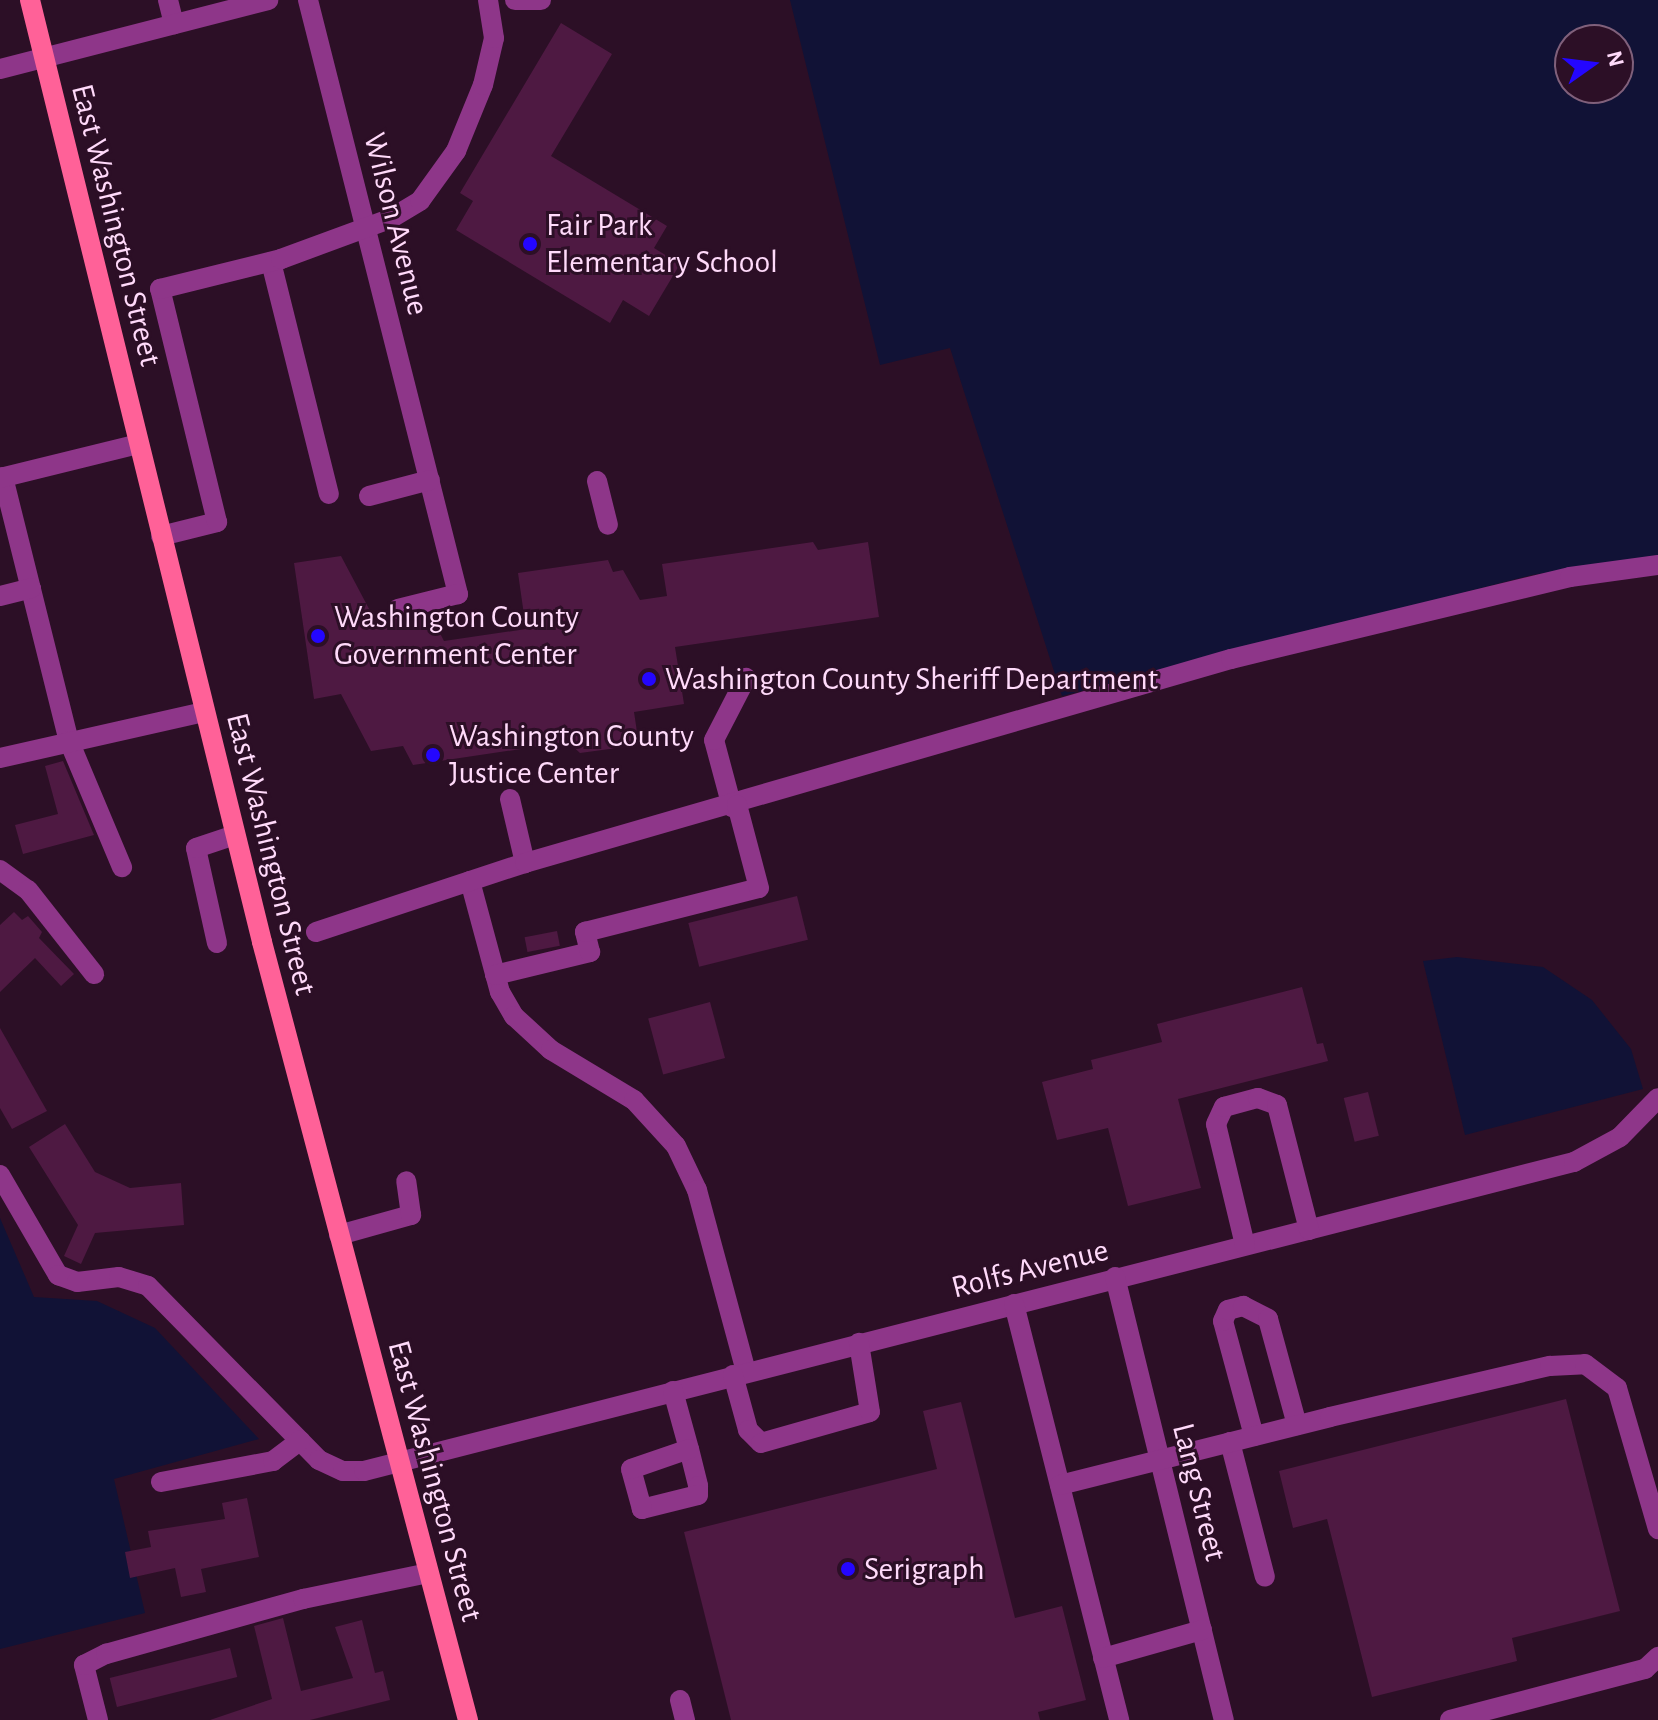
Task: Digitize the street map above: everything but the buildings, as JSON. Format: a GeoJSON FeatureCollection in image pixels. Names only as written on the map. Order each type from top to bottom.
{"type":"FeatureCollection","features":[{"type":"Feature","properties":{"kind":"main road","name":"East Washington Street"},"geometry":{"type":"LineString","coordinates":[[30,0],[235,835],[397,1461],[468,1720]]}},
{"type":"Feature","properties":{"kind":"street"},"geometry":{"type":"LineString","coordinates":[[168,0],[174,24]]}},
{"type":"Feature","properties":{"kind":"street"},"geometry":{"type":"LineString","coordinates":[[0,69],[268,0]]}},
{"type":"Feature","properties":{"kind":"street","name":"Wilson Avenue"},"geometry":{"type":"LineString","coordinates":[[308,0],[458,594],[398,609]]}},
{"type":"Feature","properties":{"kind":"street"},"geometry":{"type":"LineString","coordinates":[[161,536],[217,522],[160,289],[271,262],[366,228],[420,201],[456,151],[492,55],[488,0]]}},
{"type":"Feature","properties":{"kind":"street"},"geometry":{"type":"LineString","coordinates":[[515,0],[541,0]]}},
{"type":"Feature","properties":{"kind":"street"},"geometry":{"type":"LineString","coordinates":[[271,262],[329,494]]}},
{"type":"Feature","properties":{"kind":"street"},"geometry":{"type":"LineString","coordinates":[[122,867],[69,741],[2,478],[138,444]]}},
{"type":"Feature","properties":{"kind":"street"},"geometry":{"type":"LineString","coordinates":[[369,496],[428,472]]}},
{"type":"Feature","properties":{"kind":"street"},"geometry":{"type":"LineString","coordinates":[[597,481],[608,525]]}},
{"type":"Feature","properties":{"kind":"street"},"geometry":{"type":"LineString","coordinates":[[316,932],[525,863],[734,806],[1231,659],[1570,577],[1658,565]]}},
{"type":"Feature","properties":{"kind":"street"},"geometry":{"type":"LineString","coordinates":[[0,596],[31,588]]}},
{"type":"Feature","properties":{"kind":"street"},"geometry":{"type":"LineString","coordinates":[[495,975],[590,952],[585,932],[759,888],[714,740],[746,678]]}},
{"type":"Feature","properties":{"kind":"street"},"geometry":{"type":"LineString","coordinates":[[0,758],[204,712]]}},
{"type":"Feature","properties":{"kind":"street"},"geometry":{"type":"LineString","coordinates":[[510,799],[525,863]]}},
{"type":"Feature","properties":{"kind":"street"},"geometry":{"type":"LineString","coordinates":[[217,943],[196,848],[235,835]]}},
{"type":"Feature","properties":{"kind":"street"},"geometry":{"type":"LineString","coordinates":[[0,870],[28,890],[94,974]]}},
{"type":"Feature","properties":{"kind":"street"},"geometry":{"type":"LineString","coordinates":[[470,881],[495,975],[514,1016],[538,1040],[634,1100],[676,1146],[697,1190],[754,1440],[776,1439],[870,1412],[859,1343]]}},
{"type":"Feature","properties":{"kind":"street"},"geometry":{"type":"LineString","coordinates":[[1245,1245],[1216,1124],[1224,1107],[1258,1098],[1277,1105],[1309,1230]]}},
{"type":"Feature","properties":{"kind":"street","name":"Rolfs Avenue"},"geometry":{"type":"LineString","coordinates":[[0,1175],[58,1275],[77,1282],[119,1277],[157,1292],[300,1441],[343,1471],[397,1461],[1574,1162],[1620,1137],[1658,1098]]}},
{"type":"Feature","properties":{"kind":"street"},"geometry":{"type":"LineString","coordinates":[[339,1235],[411,1215],[406,1181]]}},
{"type":"Feature","properties":{"kind":"street","name":"Lang Street"},"geometry":{"type":"LineString","coordinates":[[1115,1277],[1224,1720]]}},
{"type":"Feature","properties":{"kind":"street"},"geometry":{"type":"LineString","coordinates":[[1014,1304],[1119,1720]]}},
{"type":"Feature","properties":{"kind":"street"},"geometry":{"type":"LineString","coordinates":[[1254,1436],[1223,1321],[1228,1310],[1243,1306],[1268,1319],[1297,1425]]}},
{"type":"Feature","properties":{"kind":"street"},"geometry":{"type":"LineString","coordinates":[[1060,1485],[1550,1366],[1585,1364],[1617,1388],[1658,1529]]}},
{"type":"Feature","properties":{"kind":"street"},"geometry":{"type":"LineString","coordinates":[[673,1391],[689,1449]]}},
{"type":"Feature","properties":{"kind":"street"},"geometry":{"type":"LineString","coordinates":[[161,1482],[273,1461],[300,1441]]}},
{"type":"Feature","properties":{"kind":"street"},"geometry":{"type":"LineString","coordinates":[[1230,1442],[1265,1577]]}},
{"type":"Feature","properties":{"kind":"street"},"geometry":{"type":"LineString","coordinates":[[98,1720],[84,1665],[106,1654],[303,1599],[428,1573]]}},
{"type":"Feature","properties":{"kind":"street"},"geometry":{"type":"LineString","coordinates":[[1103,1658],[1202,1630]]}},
{"type":"Feature","properties":{"kind":"street"},"geometry":{"type":"LineString","coordinates":[[1450,1720],[1645,1669],[1658,1657]]}},
{"type":"Feature","properties":{"kind":"street"},"geometry":{"type":"LineString","coordinates":[[680,1700],[685,1720]]}},
{"type":"Feature","properties":{"kind":"shaded area"},"geometry":{"type":"Polygon","coordinates":[[[790,0],[1658,0],[1658,555],[1532,575],[1062,696],[950,348],[880,365],[790,0]]]}},
{"type":"Feature","properties":{"kind":"shaded area"},"geometry":{"type":"Polygon","coordinates":[[[1457,957],[1543,967],[1592,1000],[1631,1049],[1643,1089],[1465,1135],[1423,961],[1457,957]]]}},
{"type":"Feature","properties":{"kind":"shaded area"},"geometry":{"type":"Polygon","coordinates":[[[0,1218],[34,1297],[97,1301],[155,1328],[259,1439],[114,1479],[145,1613],[0,1649],[0,1218]]]}},
{"type":"Feature","properties":{"kind":"place","name":"Fair Park Elementary School"},"geometry":{"type":"Point","coordinates":[530,244]}},
{"type":"Feature","properties":{"kind":"place","name":"Washington County Government Center"},"geometry":{"type":"Point","coordinates":[318,636]}},
{"type":"Feature","properties":{"kind":"place","name":"Washington County Sheriff Department"},"geometry":{"type":"Point","coordinates":[649,679]}},
{"type":"Feature","properties":{"kind":"place","name":"Washington County Justice Center"},"geometry":{"type":"Point","coordinates":[433,755]}},
{"type":"Feature","properties":{"kind":"place","name":"Serigraph"},"geometry":{"type":"Point","coordinates":[848,1569]}}]}
